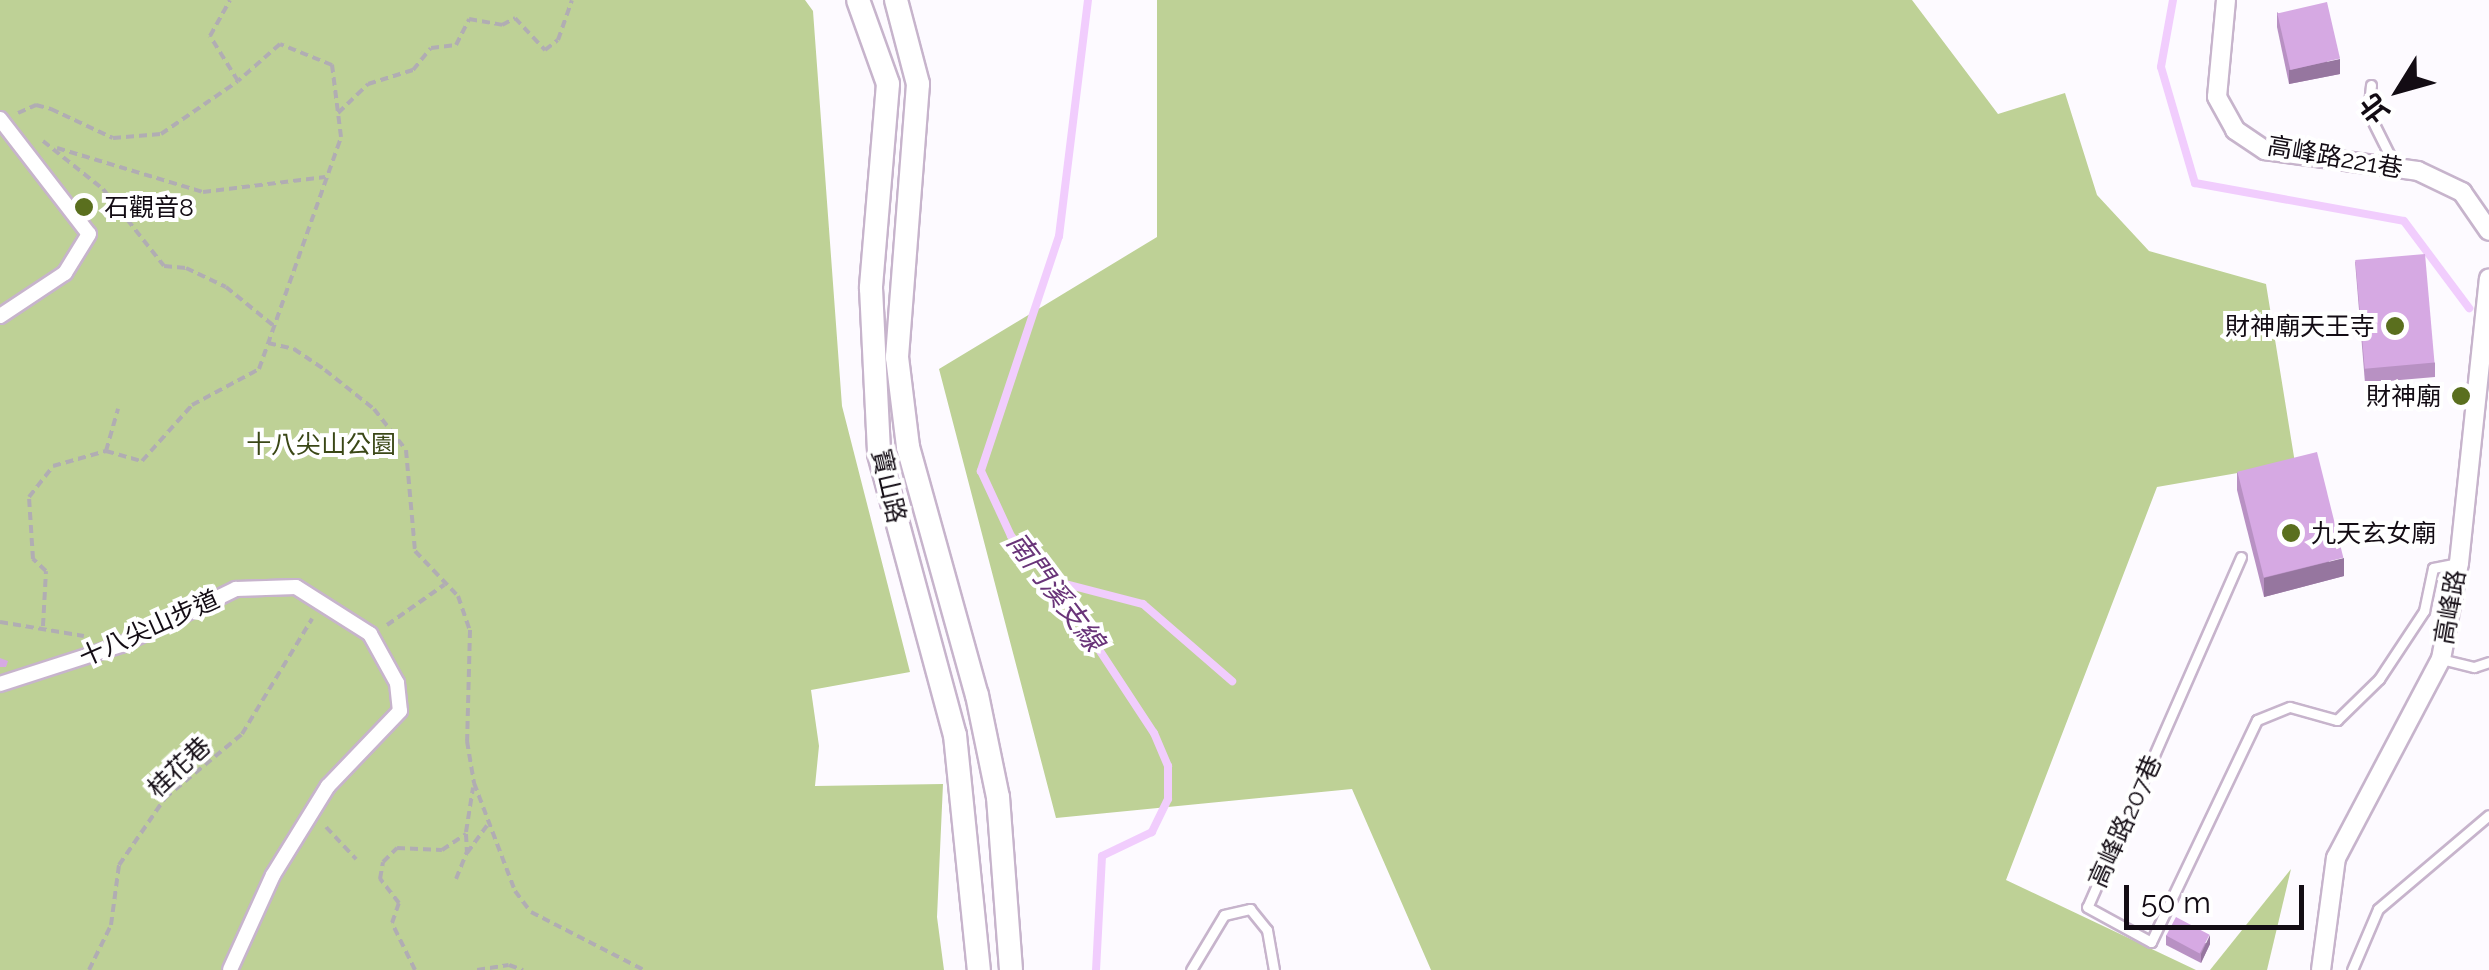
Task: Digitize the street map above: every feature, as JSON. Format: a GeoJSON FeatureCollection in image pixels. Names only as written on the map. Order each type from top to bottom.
{"type":"FeatureCollection","features":[{"type":"Feature","properties":{"kind":"street","name":"寶山路"},"geometry":{"type":"LineString","coordinates":[[858,0],[888,84],[871,288],[879,454],[955,735],[979,970]]}},
{"type":"Feature","properties":{"kind":"street","name":"寶山路"},"geometry":{"type":"LineString","coordinates":[[896,0],[918,84],[898,357],[906,429],[998,797],[1011,970]]}},
{"type":"Feature","properties":{"kind":"street","name":"高峰路221巷"},"geometry":{"type":"LineString","coordinates":[[2226,0],[2217,97],[2234,130],[2265,150],[2397,168],[2462,192],[2489,230]]}},
{"type":"Feature","properties":{"kind":"street"},"geometry":{"type":"LineString","coordinates":[[0,119],[89,234],[64,273],[0,316]]}},
{"type":"Feature","properties":{"kind":"street","name":"高峰路"},"geometry":{"type":"LineString","coordinates":[[2321,970],[2336,858],[2440,659],[2483,383],[2489,279]]}},
{"type":"Feature","properties":{"kind":"street","name":"十八尖山步道"},"geometry":{"type":"LineString","coordinates":[[0,684],[121,646],[236,589],[296,587],[370,634],[397,682],[400,712],[328,786],[273,875],[230,970]]}},
{"type":"Feature","properties":{"kind":"lane"},"geometry":{"type":"LineString","coordinates":[[2371,84],[2368,112],[2397,168]]}},
{"type":"Feature","properties":{"kind":"lane","name":"高峰路207巷"},"geometry":{"type":"LineString","coordinates":[[2241,558],[2087,907],[2152,942],[2257,720],[2290,707],[2337,720],[2379,679],[2424,611],[2433,568],[2458,562]]}},
{"type":"Feature","properties":{"kind":"lane"},"geometry":{"type":"LineString","coordinates":[[2440,659],[2474,667],[2489,662]]}},
{"type":"Feature","properties":{"kind":"lane"},"geometry":{"type":"LineString","coordinates":[[2352,970],[2378,910],[2489,815]]}},
{"type":"Feature","properties":{"kind":"lane"},"geometry":{"type":"LineString","coordinates":[[1192,970],[1224,915],[1250,909],[1267,930],[1274,970]]}},
{"type":"Feature","properties":{"kind":"path"},"geometry":{"type":"LineString","coordinates":[[230,0],[210,36],[238,81]]}},
{"type":"Feature","properties":{"kind":"path"},"geometry":{"type":"LineString","coordinates":[[338,113],[352,94],[400,77],[431,48],[456,44],[469,19],[502,25],[515,18],[545,50],[558,40],[572,0]]}},
{"type":"Feature","properties":{"kind":"path"},"geometry":{"type":"LineString","coordinates":[[26,126],[14,114],[36,106],[113,138],[161,134],[238,81],[280,44],[332,65],[341,138],[259,370],[192,405],[142,462],[106,451],[118,409]]}},
{"type":"Feature","properties":{"kind":"path"},"geometry":{"type":"LineString","coordinates":[[38,137],[103,189],[164,266],[186,268],[226,287],[274,326]]}},
{"type":"Feature","properties":{"kind":"path"},"geometry":{"type":"LineString","coordinates":[[52,148],[203,192],[327,176]]}},
{"type":"Feature","properties":{"kind":"path"},"geometry":{"type":"LineString","coordinates":[[268,343],[294,349],[325,370],[374,409],[406,450],[409,529],[416,550],[458,596],[470,630],[467,741],[474,783],[514,890],[531,912],[644,970]]}},
{"type":"Feature","properties":{"kind":"path","name":"十八尖山步道"},"geometry":{"type":"LineString","coordinates":[[43,626],[46,571],[33,560],[29,496],[53,466],[106,451]]}},
{"type":"Feature","properties":{"kind":"path"},"geometry":{"type":"LineString","coordinates":[[370,634],[444,585]]}},
{"type":"Feature","properties":{"kind":"path","name":"桂花巷"},"geometry":{"type":"LineString","coordinates":[[89,970],[111,926],[119,865],[165,798],[242,734],[324,602]]}},
{"type":"Feature","properties":{"kind":"path"},"geometry":{"type":"LineString","coordinates":[[0,622],[43,626],[121,646]]}},
{"type":"Feature","properties":{"kind":"path"},"geometry":{"type":"LineString","coordinates":[[467,853],[474,783]]}},
{"type":"Feature","properties":{"kind":"path"},"geometry":{"type":"LineString","coordinates":[[313,812],[356,860]]}},
{"type":"Feature","properties":{"kind":"path"},"geometry":{"type":"LineString","coordinates":[[456,879],[467,853],[487,825]]}},
{"type":"Feature","properties":{"kind":"path"},"geometry":{"type":"LineString","coordinates":[[415,970],[392,923],[399,903],[380,879],[382,862],[397,848],[442,850],[466,834]]}},
{"type":"Feature","properties":{"kind":"path"},"geometry":{"type":"LineString","coordinates":[[478,970],[509,965],[523,970]]}},
{"type":"Feature","properties":{"kind":"green space","name":"十八尖山公園"},"geometry":{"type":"Polygon","coordinates":[[[0,0],[805,0],[813,11],[842,406],[910,672],[811,690],[819,746],[815,786],[943,784],[937,917],[944,970],[0,970],[0,0]]]}},
{"type":"Feature","properties":{"kind":"green space"},"geometry":{"type":"Polygon","coordinates":[[[1157,0],[1912,0],[1998,114],[2065,93],[2097,195],[2149,251],[2266,284],[2295,463],[2157,487],[2006,880],[2196,970],[1431,970],[1352,789],[1056,818],[939,369],[1157,237],[1157,0]]]}},
{"type":"Feature","properties":{"kind":"green space"},"geometry":{"type":"Polygon","coordinates":[[[2291,869],[2267,970],[2210,970],[2291,869]]]}},
{"type":"Feature","properties":{"kind":"building"},"geometry":{"type":"Polygon","coordinates":[[[2327,2],[2340,59],[2290,70],[2277,13],[2327,2]]]}},
{"type":"Feature","properties":{"kind":"building","name":"財神廟天王寺"},"geometry":{"type":"Polygon","coordinates":[[[2425,254],[2434,363],[2365,369],[2355,260],[2425,254]]]}},
{"type":"Feature","properties":{"kind":"building","name":"九天玄女廟"},"geometry":{"type":"Polygon","coordinates":[[[2317,452],[2343,558],[2264,578],[2237,472],[2317,452]]]}},
{"type":"Feature","properties":{"kind":"building"},"geometry":{"type":"Polygon","coordinates":[[[2176,917],[2210,935],[2200,953],[2166,936],[2176,917]]]}},
{"type":"Feature","properties":{"kind":"waterway","name":"南門溪支線"},"geometry":{"type":"LineString","coordinates":[[1088,0],[1059,236],[981,471],[1011,536],[1054,581],[1154,733],[1168,766],[1168,799],[1152,832],[1102,856],[1096,970]]}},
{"type":"Feature","properties":{"kind":"waterway"},"geometry":{"type":"LineString","coordinates":[[2173,0],[2161,67],[2195,183],[2404,221],[2469,308]]}},
{"type":"Feature","properties":{"kind":"waterway"},"geometry":{"type":"LineString","coordinates":[[1054,581],[1143,604],[1232,681]]}},
{"type":"Feature","properties":{"kind":"place","name":"石觀音8"},"geometry":{"type":"Point","coordinates":[84,207]}},
{"type":"Feature","properties":{"kind":"place","name":"財神廟天王寺"},"geometry":{"type":"Point","coordinates":[2395,326]}},
{"type":"Feature","properties":{"kind":"place","name":"財神廟"},"geometry":{"type":"Point","coordinates":[2461,396]}},
{"type":"Feature","properties":{"kind":"place","name":"九天玄女廟"},"geometry":{"type":"Point","coordinates":[2291,533]}}]}
